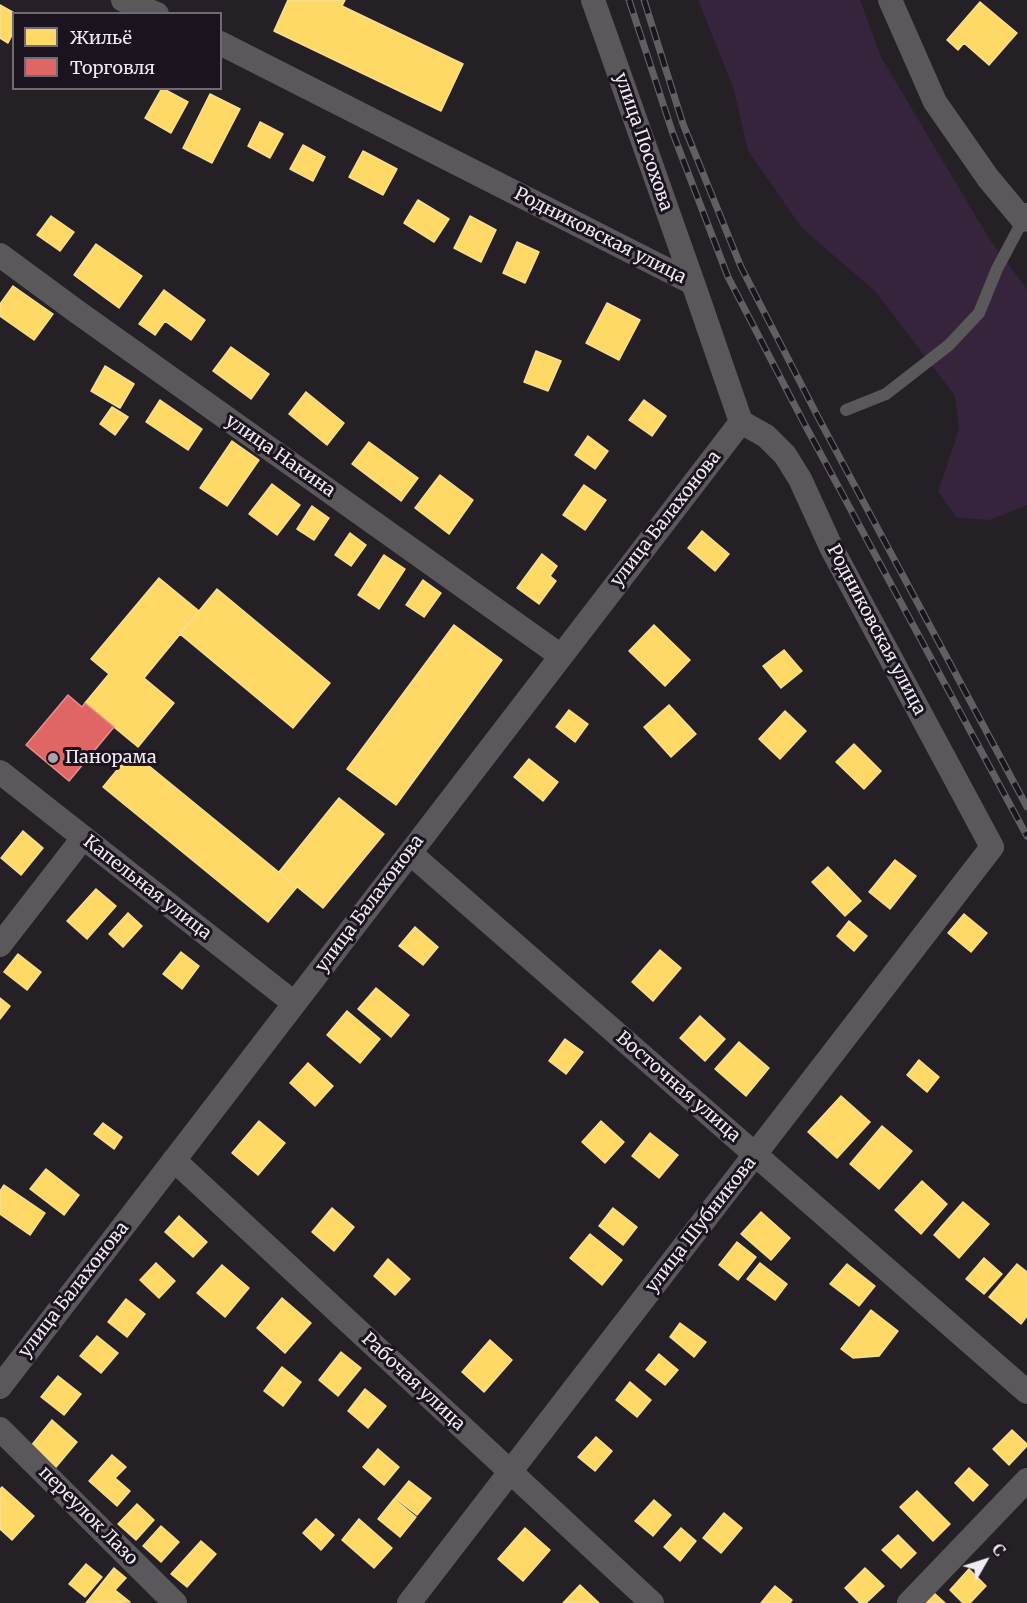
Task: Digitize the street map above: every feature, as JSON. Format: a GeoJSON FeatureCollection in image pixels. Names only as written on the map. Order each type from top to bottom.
{"type":"FeatureCollection","features":[{"type":"Feature","properties":{"kind":"street"},"geometry":{"type":"LineString","coordinates":[[123,0],[152,12]]}},
{"type":"Feature","properties":{"kind":"street","name":"улица Посохова"},"geometry":{"type":"LineString","coordinates":[[593,0],[693,283]]}},
{"type":"Feature","properties":{"kind":"street"},"geometry":{"type":"LineString","coordinates":[[890,0],[935,102],[988,178],[1026,221]]}},
{"type":"Feature","properties":{"kind":"street","name":"Родниковская улица"},"geometry":{"type":"LineString","coordinates":[[222,44],[693,283],[741,422],[766,436],[785,455],[800,479],[832,549],[992,847]]}},
{"type":"Feature","properties":{"kind":"street","name":"улица Накина"},"geometry":{"type":"LineString","coordinates":[[0,255],[85,318],[561,656]]}},
{"type":"Feature","properties":{"kind":"street","name":"улица Балахонова"},"geometry":{"type":"LineString","coordinates":[[0,1387],[741,422]]}},
{"type":"Feature","properties":{"kind":"street","name":"Капельная улица"},"geometry":{"type":"LineString","coordinates":[[0,772],[294,1003]]}},
{"type":"Feature","properties":{"kind":"street"},"geometry":{"type":"LineString","coordinates":[[0,945],[83,838]]}},
{"type":"Feature","properties":{"kind":"street","name":"улица Шубникова"},"geometry":{"type":"LineString","coordinates":[[409,1603],[992,847]]}},
{"type":"Feature","properties":{"kind":"street","name":"Восточная улица"},"geometry":{"type":"LineString","coordinates":[[410,853],[1027,1392]]}},
{"type":"Feature","properties":{"kind":"street","name":"Рабочая улица"},"geometry":{"type":"LineString","coordinates":[[174,1161],[652,1603]]}},
{"type":"Feature","properties":{"kind":"street","name":"переулок Лазо"},"geometry":{"type":"LineString","coordinates":[[0,1429],[175,1603]]}},
{"type":"Feature","properties":{"kind":"street"},"geometry":{"type":"LineString","coordinates":[[909,1603],[1027,1480]]}},
{"type":"Feature","properties":{"kind":"lane"},"geometry":{"type":"LineString","coordinates":[[846,410],[886,394],[949,345],[979,313],[998,269],[1026,221]]}},
{"type":"Feature","properties":{"kind":"shaded area"},"geometry":{"type":"Polygon","coordinates":[[[698,0],[860,0],[881,57],[990,240],[1027,289],[1027,505],[990,520],[957,518],[938,492],[959,429],[955,396],[876,292],[802,228],[748,151],[734,90],[698,0]]]}},
{"type":"Feature","properties":{"kind":"building: Жильё"},"geometry":{"type":"Polygon","coordinates":[[[288,0],[345,0],[342,6],[463,64],[441,111],[274,31],[288,0]]]}},
{"type":"Feature","properties":{"kind":"building: Жильё"},"geometry":{"type":"Polygon","coordinates":[[[980,2],[1017,33],[989,65],[964,43],[958,50],[947,40],[980,2]]]}},
{"type":"Feature","properties":{"kind":"building: Жильё"},"geometry":{"type":"Polygon","coordinates":[[[0,5],[12,12],[12,35],[8,43],[0,38],[0,5]]]}},
{"type":"Feature","properties":{"kind":"building: Жильё"},"geometry":{"type":"Polygon","coordinates":[[[161,90],[166,90],[188,102],[171,133],[145,118],[161,90]]]}},
{"type":"Feature","properties":{"kind":"building: Жильё"},"geometry":{"type":"Polygon","coordinates":[[[210,94],[240,109],[212,163],[183,148],[210,94]]]}},
{"type":"Feature","properties":{"kind":"building: Жильё"},"geometry":{"type":"Polygon","coordinates":[[[260,122],[283,134],[270,158],[248,146],[260,122]]]}},
{"type":"Feature","properties":{"kind":"building: Жильё"},"geometry":{"type":"Polygon","coordinates":[[[303,145],[325,157],[313,181],[290,169],[303,145]]]}},
{"type":"Feature","properties":{"kind":"building: Жильё"},"geometry":{"type":"Polygon","coordinates":[[[363,151],[397,169],[383,195],[349,177],[363,151]]]}},
{"type":"Feature","properties":{"kind":"building: Жильё"},"geometry":{"type":"Polygon","coordinates":[[[418,200],[449,219],[434,242],[404,223],[418,200]]]}},
{"type":"Feature","properties":{"kind":"building: Жильё"},"geometry":{"type":"Polygon","coordinates":[[[51,216],[74,232],[60,251],[37,235],[51,216]]]}},
{"type":"Feature","properties":{"kind":"building: Жильё"},"geometry":{"type":"Polygon","coordinates":[[[470,216],[496,230],[481,262],[454,248],[470,216]]]}},
{"type":"Feature","properties":{"kind":"building: Жильё"},"geometry":{"type":"Polygon","coordinates":[[[517,242],[539,252],[525,283],[503,273],[517,242]]]}},
{"type":"Feature","properties":{"kind":"building: Жильё"},"geometry":{"type":"Polygon","coordinates":[[[96,244],[142,276],[119,308],[74,275],[96,244]]]}},
{"type":"Feature","properties":{"kind":"building: Жильё"},"geometry":{"type":"Polygon","coordinates":[[[13,286],[53,314],[34,340],[0,316],[0,304],[13,286]]]}},
{"type":"Feature","properties":{"kind":"building: Жильё"},"geometry":{"type":"Polygon","coordinates":[[[164,290],[205,320],[191,340],[165,321],[155,335],[139,324],[164,290]]]}},
{"type":"Feature","properties":{"kind":"building: Жильё"},"geometry":{"type":"Polygon","coordinates":[[[607,303],[640,320],[619,360],[586,343],[607,303]]]}},
{"type":"Feature","properties":{"kind":"building: Жильё"},"geometry":{"type":"Polygon","coordinates":[[[231,347],[269,374],[251,399],[213,371],[231,347]]]}},
{"type":"Feature","properties":{"kind":"building: Жильё"},"geometry":{"type":"Polygon","coordinates":[[[536,351],[561,361],[548,391],[524,382],[536,351]]]}},
{"type":"Feature","properties":{"kind":"building: Жильё"},"geometry":{"type":"Polygon","coordinates":[[[105,366],[134,384],[120,408],[91,391],[105,366]]]}},
{"type":"Feature","properties":{"kind":"building: Жильё"},"geometry":{"type":"Polygon","coordinates":[[[306,392],[344,423],[327,445],[289,414],[306,392]]]}},
{"type":"Feature","properties":{"kind":"building: Жильё"},"geometry":{"type":"Polygon","coordinates":[[[160,400],[202,429],[188,450],[146,422],[160,400]]]}},
{"type":"Feature","properties":{"kind":"building: Жильё"},"geometry":{"type":"Polygon","coordinates":[[[644,400],[666,416],[652,436],[629,420],[644,400]]]}},
{"type":"Feature","properties":{"kind":"building: Жильё"},"geometry":{"type":"Polygon","coordinates":[[[112,407],[128,417],[115,435],[100,424],[112,407]]]}},
{"type":"Feature","properties":{"kind":"building: Жильё"},"geometry":{"type":"Polygon","coordinates":[[[588,436],[608,451],[595,469],[575,455],[588,436]]]}},
{"type":"Feature","properties":{"kind":"building: Жильё"},"geometry":{"type":"Polygon","coordinates":[[[232,441],[259,460],[227,506],[200,488],[232,441]]]}},
{"type":"Feature","properties":{"kind":"building: Жильё"},"geometry":{"type":"Polygon","coordinates":[[[369,442],[418,478],[401,501],[352,464],[369,442]]]}},
{"type":"Feature","properties":{"kind":"building: Жильё"},"geometry":{"type":"Polygon","coordinates":[[[440,475],[473,500],[449,534],[415,508],[440,475]]]}},
{"type":"Feature","properties":{"kind":"building: Жильё"},"geometry":{"type":"Polygon","coordinates":[[[272,484],[300,505],[277,535],[249,514],[272,484]]]}},
{"type":"Feature","properties":{"kind":"building: Жильё"},"geometry":{"type":"Polygon","coordinates":[[[584,485],[606,500],[585,530],[563,515],[584,485]]]}},
{"type":"Feature","properties":{"kind":"building: Жильё"},"geometry":{"type":"Polygon","coordinates":[[[312,506],[329,518],[314,540],[297,529],[312,506]]]}},
{"type":"Feature","properties":{"kind":"building: Жильё"},"geometry":{"type":"Polygon","coordinates":[[[702,531],[729,554],[715,571],[688,548],[702,531]]]}},
{"type":"Feature","properties":{"kind":"building: Жильё"},"geometry":{"type":"Polygon","coordinates":[[[350,533],[366,545],[351,566],[335,555],[350,533]]]}},
{"type":"Feature","properties":{"kind":"building: Жильё"},"geometry":{"type":"Polygon","coordinates":[[[542,554],[557,566],[550,576],[556,581],[539,604],[517,588],[542,554]]]}},
{"type":"Feature","properties":{"kind":"building: Жильё"},"geometry":{"type":"Polygon","coordinates":[[[384,555],[405,569],[379,609],[358,595],[384,555]]]}},
{"type":"Feature","properties":{"kind":"building: Жильё"},"geometry":{"type":"Polygon","coordinates":[[[159,578],[199,611],[144,678],[174,703],[138,747],[85,703],[109,674],[91,659],[159,578]]]}},
{"type":"Feature","properties":{"kind":"building: Жильё"},"geometry":{"type":"Polygon","coordinates":[[[423,580],[441,593],[424,617],[406,605],[423,580]]]}},
{"type":"Feature","properties":{"kind":"building: Жильё"},"geometry":{"type":"Polygon","coordinates":[[[217,589],[330,683],[293,728],[180,634],[217,589]]]}},
{"type":"Feature","properties":{"kind":"building: Жильё"},"geometry":{"type":"Polygon","coordinates":[[[454,625],[502,660],[396,805],[347,769],[454,625]]]}},
{"type":"Feature","properties":{"kind":"building: Жильё"},"geometry":{"type":"Polygon","coordinates":[[[654,625],[690,660],[665,686],[629,651],[654,625]]]}},
{"type":"Feature","properties":{"kind":"building: Жильё"},"geometry":{"type":"Polygon","coordinates":[[[784,650],[802,671],[781,688],[763,666],[784,650]]]}},
{"type":"Feature","properties":{"kind":"building: Жильё"},"geometry":{"type":"Polygon","coordinates":[[[669,705],[696,734],[671,757],[644,727],[669,705]]]}},
{"type":"Feature","properties":{"kind":"building: Жильё"},"geometry":{"type":"Polygon","coordinates":[[[569,710],[588,724],[575,742],[556,727],[569,710]]]}},
{"type":"Feature","properties":{"kind":"building: Жильё"},"geometry":{"type":"Polygon","coordinates":[[[785,711],[806,731],[780,759],[759,739],[785,711]]]}},
{"type":"Feature","properties":{"kind":"building: Жильё"},"geometry":{"type":"Polygon","coordinates":[[[854,744],[881,771],[864,789],[836,762],[854,744]]]}},
{"type":"Feature","properties":{"kind":"building: Жильё"},"geometry":{"type":"Polygon","coordinates":[[[132,752],[297,887],[268,922],[103,787],[132,752]]]}},
{"type":"Feature","properties":{"kind":"building: Жильё"},"geometry":{"type":"Polygon","coordinates":[[[529,759],[558,782],[543,801],[514,777],[529,759]]]}},
{"type":"Feature","properties":{"kind":"building: Жильё"},"geometry":{"type":"Polygon","coordinates":[[[339,798],[384,834],[323,908],[279,872],[339,798]]]}},
{"type":"Feature","properties":{"kind":"building: Жильё"},"geometry":{"type":"Polygon","coordinates":[[[23,831],[43,848],[21,875],[1,858],[23,831]]]}},
{"type":"Feature","properties":{"kind":"building: Жильё"},"geometry":{"type":"Polygon","coordinates":[[[895,860],[916,876],[890,909],[869,892],[895,860]]]}},
{"type":"Feature","properties":{"kind":"building: Жильё"},"geometry":{"type":"Polygon","coordinates":[[[828,867],[861,901],[845,916],[812,882],[828,867]]]}},
{"type":"Feature","properties":{"kind":"building: Жильё"},"geometry":{"type":"Polygon","coordinates":[[[96,889],[116,906],[87,939],[67,921],[96,889]]]}},
{"type":"Feature","properties":{"kind":"building: Жильё"},"geometry":{"type":"Polygon","coordinates":[[[128,913],[142,926],[123,947],[109,934],[128,913]]]}},
{"type":"Feature","properties":{"kind":"building: Жильё"},"geometry":{"type":"Polygon","coordinates":[[[964,914],[987,933],[971,952],[948,933],[964,914]]]}},
{"type":"Feature","properties":{"kind":"building: Жильё"},"geometry":{"type":"Polygon","coordinates":[[[849,921],[867,936],[854,951],[837,936],[849,921]]]}},
{"type":"Feature","properties":{"kind":"building: Жильё"},"geometry":{"type":"Polygon","coordinates":[[[415,927],[438,947],[423,965],[399,946],[415,927]]]}},
{"type":"Feature","properties":{"kind":"building: Жильё"},"geometry":{"type":"Polygon","coordinates":[[[660,950],[681,968],[653,1001],[632,982],[660,950]]]}},
{"type":"Feature","properties":{"kind":"building: Жильё"},"geometry":{"type":"Polygon","coordinates":[[[181,952],[199,966],[182,989],[163,974],[181,952]]]}},
{"type":"Feature","properties":{"kind":"building: Жильё"},"geometry":{"type":"Polygon","coordinates":[[[18,954],[41,972],[27,990],[4,972],[18,954]]]}},
{"type":"Feature","properties":{"kind":"building: Жильё"},"geometry":{"type":"Polygon","coordinates":[[[376,988],[409,1015],[391,1037],[358,1009],[376,988]]]}},
{"type":"Feature","properties":{"kind":"building: Жильё"},"geometry":{"type":"Polygon","coordinates":[[[0,998],[10,1006],[0,1019],[0,998]]]}},
{"type":"Feature","properties":{"kind":"building: Жильё"},"geometry":{"type":"Polygon","coordinates":[[[347,1011],[380,1039],[360,1063],[327,1035],[347,1011]]]}},
{"type":"Feature","properties":{"kind":"building: Жильё"},"geometry":{"type":"Polygon","coordinates":[[[700,1016],[725,1039],[705,1061],[680,1038],[700,1016]]]}},
{"type":"Feature","properties":{"kind":"building: Жильё"},"geometry":{"type":"Polygon","coordinates":[[[565,1039],[583,1052],[566,1074],[549,1061],[565,1039]]]}},
{"type":"Feature","properties":{"kind":"building: Жильё"},"geometry":{"type":"Polygon","coordinates":[[[739,1042],[769,1068],[746,1096],[715,1069],[739,1042]]]}},
{"type":"Feature","properties":{"kind":"building: Жильё"},"geometry":{"type":"Polygon","coordinates":[[[919,1060],[939,1077],[927,1092],[907,1075],[919,1060]]]}},
{"type":"Feature","properties":{"kind":"building: Жильё"},"geometry":{"type":"Polygon","coordinates":[[[308,1063],[333,1086],[315,1106],[290,1083],[308,1063]]]}},
{"type":"Feature","properties":{"kind":"building: Жильё"},"geometry":{"type":"Polygon","coordinates":[[[841,1096],[870,1122],[837,1158],[808,1132],[841,1096]]]}},
{"type":"Feature","properties":{"kind":"building: Жильё"},"geometry":{"type":"Polygon","coordinates":[[[259,1121],[285,1143],[258,1175],[232,1153],[259,1121]]]}},
{"type":"Feature","properties":{"kind":"building: Жильё"},"geometry":{"type":"Polygon","coordinates":[[[601,1121],[624,1142],[605,1163],[582,1142],[601,1121]]]}},
{"type":"Feature","properties":{"kind":"building: Жильё"},"geometry":{"type":"Polygon","coordinates":[[[103,1123],[122,1137],[114,1149],[94,1134],[103,1123]]]}},
{"type":"Feature","properties":{"kind":"building: Жильё"},"geometry":{"type":"Polygon","coordinates":[[[882,1126],[912,1151],[879,1189],[850,1164],[882,1126]]]}},
{"type":"Feature","properties":{"kind":"building: Жильё"},"geometry":{"type":"Polygon","coordinates":[[[650,1133],[678,1155],[659,1178],[632,1156],[650,1133]]]}},
{"type":"Feature","properties":{"kind":"building: Жильё"},"geometry":{"type":"Polygon","coordinates":[[[46,1169],[79,1195],[64,1215],[30,1189],[46,1169]]]}},
{"type":"Feature","properties":{"kind":"building: Жильё"},"geometry":{"type":"Polygon","coordinates":[[[922,1181],[947,1204],[921,1234],[895,1210],[922,1181]]]}},
{"type":"Feature","properties":{"kind":"building: Жильё"},"geometry":{"type":"Polygon","coordinates":[[[4,1185],[45,1213],[30,1235],[0,1214],[0,1191],[4,1185]]]}},
{"type":"Feature","properties":{"kind":"building: Жильё"},"geometry":{"type":"Polygon","coordinates":[[[963,1202],[989,1224],[959,1258],[934,1235],[963,1202]]]}},
{"type":"Feature","properties":{"kind":"building: Жильё"},"geometry":{"type":"Polygon","coordinates":[[[332,1208],[354,1227],[334,1251],[312,1232],[332,1208]]]}},
{"type":"Feature","properties":{"kind":"building: Жильё"},"geometry":{"type":"Polygon","coordinates":[[[613,1208],[637,1227],[623,1245],[599,1226],[613,1208]]]}},
{"type":"Feature","properties":{"kind":"building: Жильё"},"geometry":{"type":"Polygon","coordinates":[[[761,1212],[790,1238],[771,1260],[741,1234],[761,1212]]]}},
{"type":"Feature","properties":{"kind":"building: Жильё"},"geometry":{"type":"Polygon","coordinates":[[[179,1216],[207,1242],[193,1257],[165,1232],[179,1216]]]}},
{"type":"Feature","properties":{"kind":"building: Жильё"},"geometry":{"type":"Polygon","coordinates":[[[590,1234],[622,1260],[602,1285],[570,1258],[590,1234]]]}},
{"type":"Feature","properties":{"kind":"building: Жильё"},"geometry":{"type":"Polygon","coordinates":[[[737,1242],[756,1257],[738,1280],[719,1265],[737,1242]]]}},
{"type":"Feature","properties":{"kind":"building: Жильё"},"geometry":{"type":"Polygon","coordinates":[[[984,1258],[1002,1274],[984,1294],[966,1279],[984,1258]]]}},
{"type":"Feature","properties":{"kind":"building: Жильё"},"geometry":{"type":"Polygon","coordinates":[[[388,1259],[410,1279],[395,1295],[374,1276],[388,1259]]]}},
{"type":"Feature","properties":{"kind":"building: Жильё"},"geometry":{"type":"Polygon","coordinates":[[[156,1263],[175,1281],[159,1298],[140,1280],[156,1263]]]}},
{"type":"Feature","properties":{"kind":"building: Жильё"},"geometry":{"type":"Polygon","coordinates":[[[760,1263],[787,1284],[775,1300],[747,1279],[760,1263]]]}},
{"type":"Feature","properties":{"kind":"building: Жильё"},"geometry":{"type":"Polygon","coordinates":[[[847,1264],[875,1286],[859,1306],[830,1284],[847,1264]]]}},
{"type":"Feature","properties":{"kind":"building: Жильё"},"geometry":{"type":"Polygon","coordinates":[[[1017,1264],[1027,1272],[1027,1316],[1021,1324],[989,1297],[1017,1264]]]}},
{"type":"Feature","properties":{"kind":"building: Жильё"},"geometry":{"type":"Polygon","coordinates":[[[222,1265],[249,1288],[225,1317],[197,1293],[222,1265]]]}},
{"type":"Feature","properties":{"kind":"building: Жильё"},"geometry":{"type":"Polygon","coordinates":[[[282,1298],[311,1323],[285,1353],[257,1328],[282,1298]]]}},
{"type":"Feature","properties":{"kind":"building: Жильё"},"geometry":{"type":"Polygon","coordinates":[[[126,1299],[145,1314],[127,1337],[108,1322],[126,1299]]]}},
{"type":"Feature","properties":{"kind":"building: Жильё"},"geometry":{"type":"Polygon","coordinates":[[[871,1310],[898,1331],[879,1356],[853,1358],[841,1349],[871,1310]]]}},
{"type":"Feature","properties":{"kind":"building: Жильё"},"geometry":{"type":"Polygon","coordinates":[[[680,1323],[706,1342],[694,1357],[670,1337],[680,1323]]]}},
{"type":"Feature","properties":{"kind":"building: Жильё"},"geometry":{"type":"Polygon","coordinates":[[[97,1336],[118,1353],[101,1373],[80,1356],[97,1336]]]}},
{"type":"Feature","properties":{"kind":"building: Жильё"},"geometry":{"type":"Polygon","coordinates":[[[490,1340],[512,1360],[484,1392],[462,1372],[490,1340]]]}},
{"type":"Feature","properties":{"kind":"building: Жильё"},"geometry":{"type":"Polygon","coordinates":[[[341,1352],[361,1368],[338,1396],[319,1380],[341,1352]]]}},
{"type":"Feature","properties":{"kind":"building: Жильё"},"geometry":{"type":"Polygon","coordinates":[[[659,1354],[678,1370],[665,1385],[646,1370],[659,1354]]]}},
{"type":"Feature","properties":{"kind":"building: Жильё"},"geometry":{"type":"Polygon","coordinates":[[[282,1367],[301,1382],[283,1406],[264,1391],[282,1367]]]}},
{"type":"Feature","properties":{"kind":"building: Жильё"},"geometry":{"type":"Polygon","coordinates":[[[58,1376],[81,1394],[64,1415],[41,1397],[58,1376]]]}},
{"type":"Feature","properties":{"kind":"building: Жильё"},"geometry":{"type":"Polygon","coordinates":[[[630,1382],[651,1400],[637,1417],[616,1400],[630,1382]]]}},
{"type":"Feature","properties":{"kind":"building: Жильё"},"geometry":{"type":"Polygon","coordinates":[[[365,1389],[386,1406],[368,1428],[348,1411],[365,1389]]]}},
{"type":"Feature","properties":{"kind":"building: Жильё"},"geometry":{"type":"Polygon","coordinates":[[[52,1420],[77,1442],[56,1467],[31,1446],[52,1420]]]}},
{"type":"Feature","properties":{"kind":"building: Жильё"},"geometry":{"type":"Polygon","coordinates":[[[1012,1430],[1027,1446],[1009,1465],[993,1449],[1012,1430]]]}},
{"type":"Feature","properties":{"kind":"building: Жильё"},"geometry":{"type":"Polygon","coordinates":[[[596,1437],[612,1451],[595,1471],[578,1457],[596,1437]]]}},
{"type":"Feature","properties":{"kind":"building: Жильё"},"geometry":{"type":"Polygon","coordinates":[[[378,1449],[399,1467],[384,1485],[363,1467],[378,1449]]]}},
{"type":"Feature","properties":{"kind":"building: Жильё"},"geometry":{"type":"Polygon","coordinates":[[[112,1455],[126,1467],[115,1478],[130,1491],[117,1506],[89,1481],[112,1455]]]}},
{"type":"Feature","properties":{"kind":"building: Жильё"},"geometry":{"type":"Polygon","coordinates":[[[969,1468],[988,1485],[973,1501],[955,1483],[969,1468]]]}},
{"type":"Feature","properties":{"kind":"building: Жильё"},"geometry":{"type":"Polygon","coordinates":[[[409,1481],[431,1498],[417,1515],[395,1498],[409,1481]]]}},
{"type":"Feature","properties":{"kind":"building: Жильё"},"geometry":{"type":"Polygon","coordinates":[[[2,1487],[34,1516],[12,1540],[0,1529],[0,1489],[2,1487]]]}},
{"type":"Feature","properties":{"kind":"building: Жильё"},"geometry":{"type":"Polygon","coordinates":[[[917,1491],[950,1524],[933,1541],[900,1507],[917,1491]]]}},
{"type":"Feature","properties":{"kind":"building: Жильё"},"geometry":{"type":"Polygon","coordinates":[[[394,1499],[416,1517],[400,1537],[378,1519],[394,1499]]]}},
{"type":"Feature","properties":{"kind":"building: Жильё"},"geometry":{"type":"Polygon","coordinates":[[[654,1500],[671,1515],[653,1536],[635,1521],[654,1500]]]}},
{"type":"Feature","properties":{"kind":"building: Жильё"},"geometry":{"type":"Polygon","coordinates":[[[137,1504],[154,1520],[136,1540],[118,1524],[137,1504]]]}},
{"type":"Feature","properties":{"kind":"building: Жильё"},"geometry":{"type":"Polygon","coordinates":[[[724,1513],[742,1528],[721,1553],[703,1538],[724,1513]]]}},
{"type":"Feature","properties":{"kind":"building: Жильё"},"geometry":{"type":"Polygon","coordinates":[[[316,1519],[334,1535],[321,1550],[303,1533],[316,1519]]]}},
{"type":"Feature","properties":{"kind":"building: Жильё"},"geometry":{"type":"Polygon","coordinates":[[[359,1519],[392,1548],[374,1568],[342,1540],[359,1519]]]}},
{"type":"Feature","properties":{"kind":"building: Жильё"},"geometry":{"type":"Polygon","coordinates":[[[161,1526],[179,1542],[161,1562],[143,1546],[161,1526]]]}},
{"type":"Feature","properties":{"kind":"building: Жильё"},"geometry":{"type":"Polygon","coordinates":[[[525,1528],[550,1550],[523,1581],[498,1559],[525,1528]]]}},
{"type":"Feature","properties":{"kind":"building: Жильё"},"geometry":{"type":"Polygon","coordinates":[[[681,1528],[696,1541],[680,1561],[664,1547],[681,1528]]]}},
{"type":"Feature","properties":{"kind":"building: Жильё"},"geometry":{"type":"Polygon","coordinates":[[[898,1535],[916,1553],[901,1568],[882,1550],[898,1535]]]}},
{"type":"Feature","properties":{"kind":"building: Жильё"},"geometry":{"type":"Polygon","coordinates":[[[201,1541],[216,1554],[187,1587],[171,1574],[201,1541]]]}},
{"type":"Feature","properties":{"kind":"building: Жильё"},"geometry":{"type":"Polygon","coordinates":[[[86,1564],[102,1577],[85,1597],[69,1584],[86,1564]]]}},
{"type":"Feature","properties":{"kind":"building: Жильё"},"geometry":{"type":"Polygon","coordinates":[[[114,1568],[126,1578],[115,1590],[130,1602],[86,1603],[114,1568]]]}},
{"type":"Feature","properties":{"kind":"building: Жильё"},"geometry":{"type":"Polygon","coordinates":[[[865,1568],[884,1586],[866,1603],[860,1603],[845,1588],[865,1568]]]}},
{"type":"Feature","properties":{"kind":"building: Жильё"},"geometry":{"type":"Polygon","coordinates":[[[969,1569],[986,1586],[970,1603],[963,1603],[950,1590],[969,1569]]]}},
{"type":"Feature","properties":{"kind":"building: Жильё"},"geometry":{"type":"Polygon","coordinates":[[[580,1585],[599,1603],[563,1603],[580,1585]]]}},
{"type":"Feature","properties":{"kind":"building: Жильё"},"geometry":{"type":"Polygon","coordinates":[[[775,1586],[792,1600],[790,1603],[761,1603],[775,1586]]]}},
{"type":"Feature","properties":{"kind":"building: Жильё"},"geometry":{"type":"Polygon","coordinates":[[[934,1593],[945,1603],[926,1603],[934,1593]]]}},
{"type":"Feature","properties":{"kind":"building: Торговля"},"geometry":{"type":"Polygon","coordinates":[[[68,695],[82,707],[85,703],[114,727],[69,781],[26,745],[68,695]]]}},
{"type":"Feature","properties":{"kind":"railway"},"geometry":{"type":"LineString","coordinates":[[629,0],[672,131],[728,277],[804,423],[1027,836]]}},
{"type":"Feature","properties":{"kind":"railway"},"geometry":{"type":"LineString","coordinates":[[644,0],[683,124],[741,267],[819,419],[1027,807]]}},
{"type":"Feature","properties":{"kind":"place","name":"Панорама"},"geometry":{"type":"Point","coordinates":[53,758]}}]}
